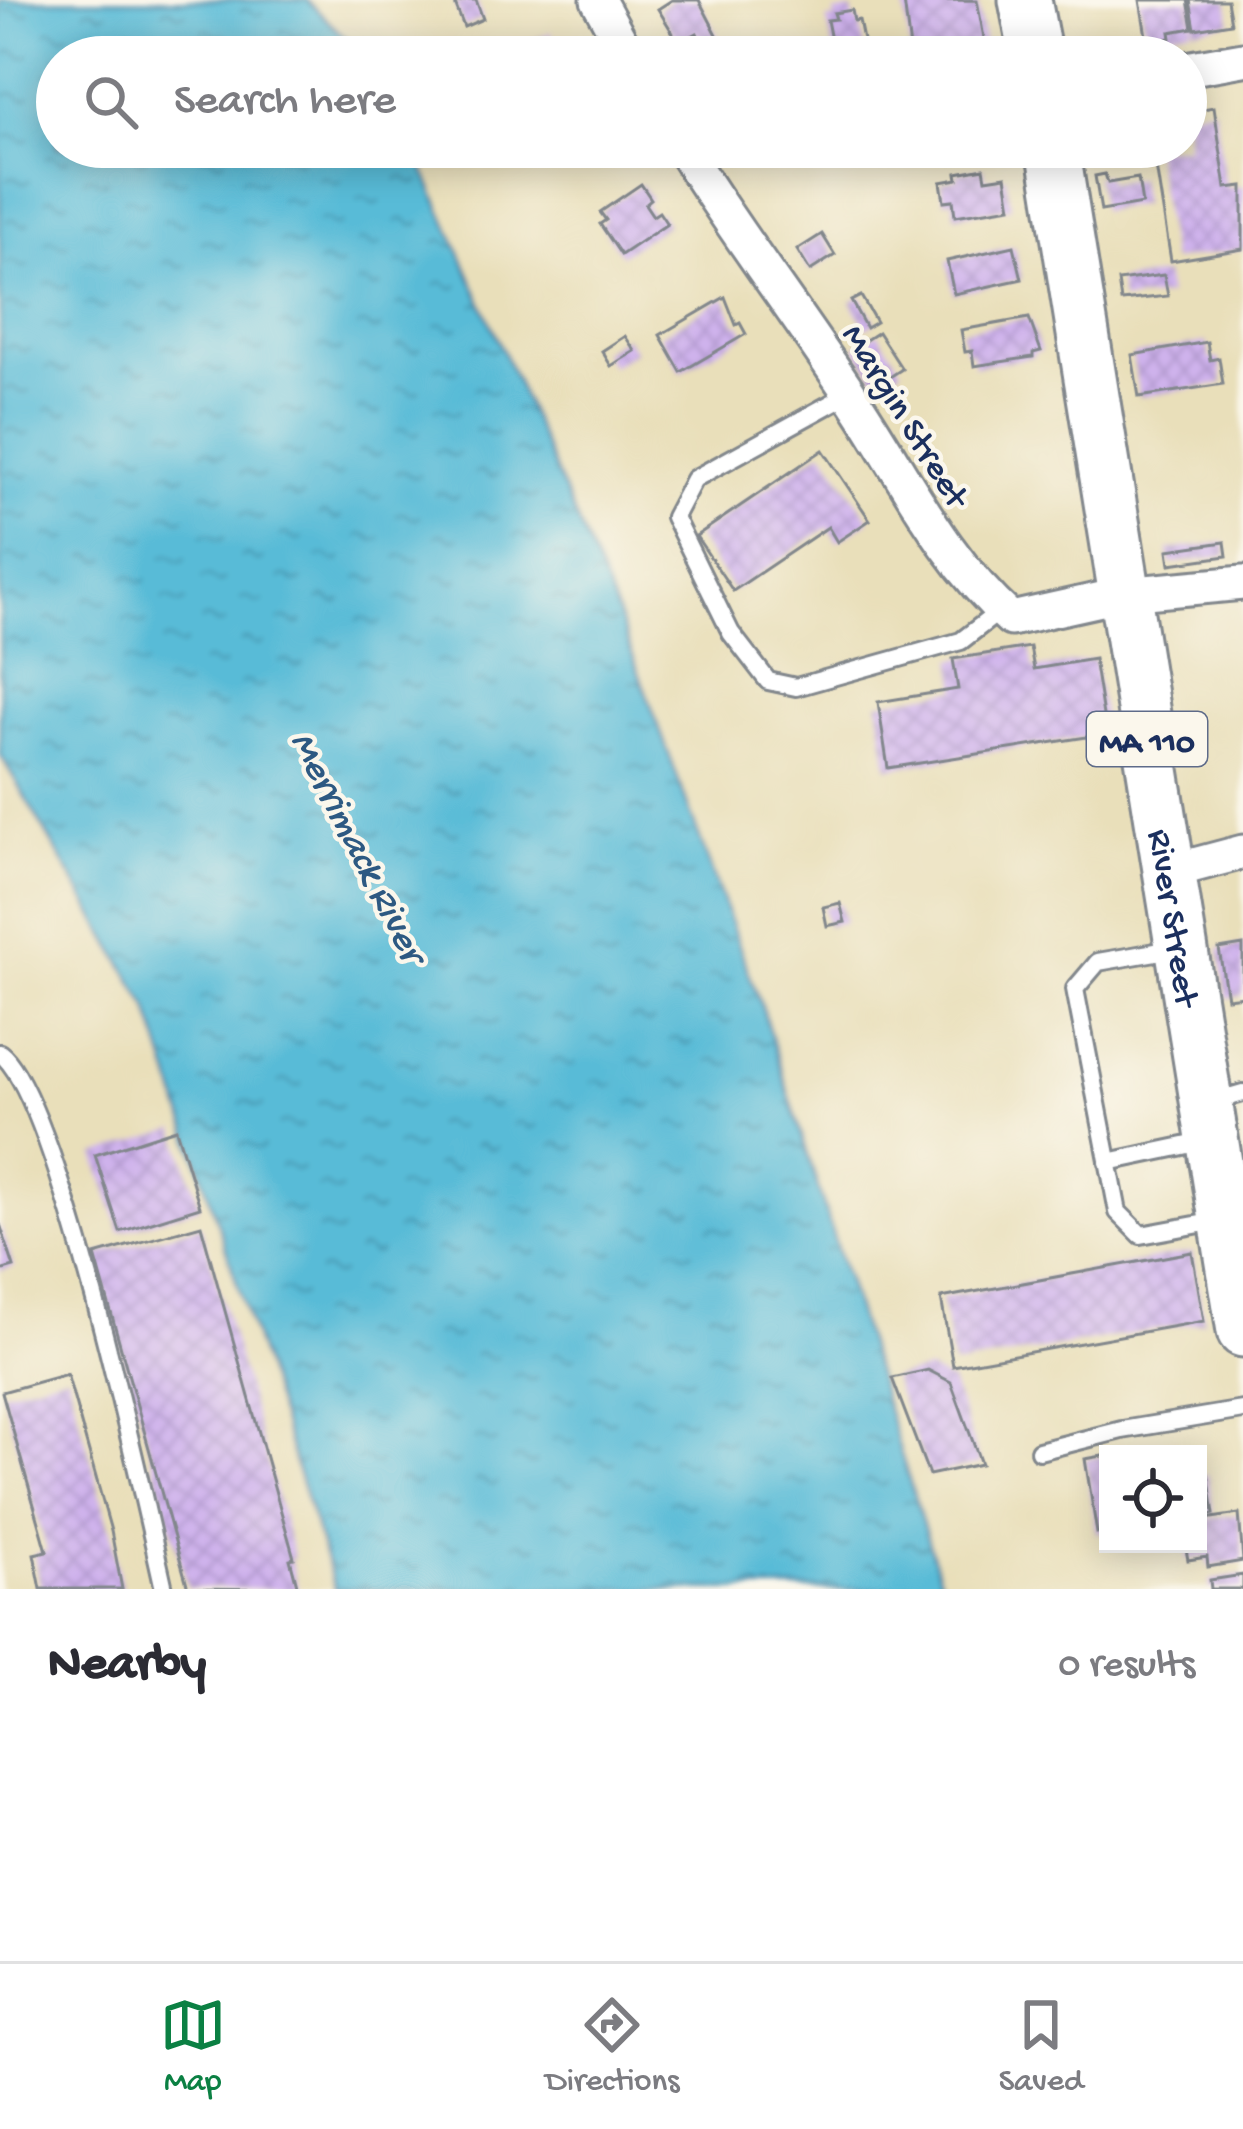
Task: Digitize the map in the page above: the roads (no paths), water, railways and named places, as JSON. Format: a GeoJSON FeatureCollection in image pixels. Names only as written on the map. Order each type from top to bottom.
{"type":"FeatureCollection","features":[{"type":"Feature","properties":{"kind":"main road"},"geometry":{"type":"LineString","coordinates":[[1025,0],[1032,36]]}},
{"type":"Feature","properties":{"kind":"main road","name":"River Street"},"geometry":{"type":"LineString","coordinates":[[1056,168],[1180,948],[1220,1112],[1224,1220],[1243,1330]]}},
{"type":"Feature","properties":{"kind":"street"},"geometry":{"type":"LineString","coordinates":[[598,0],[618,36]]}},
{"type":"Feature","properties":{"kind":"street"},"geometry":{"type":"LineString","coordinates":[[1207,65],[1243,59]]}},
{"type":"Feature","properties":{"kind":"street","name":"Margin Street"},"geometry":{"type":"LineString","coordinates":[[696,168],[850,393],[930,526],[975,586],[1000,610]]}},
{"type":"Feature","properties":{"kind":"street"},"geometry":{"type":"LineString","coordinates":[[1000,610],[1011,620],[1124,594],[1243,583]]}},
{"type":"Feature","properties":{"kind":"street"},"geometry":{"type":"LineString","coordinates":[[1168,872],[1243,852]]}},
{"type":"Feature","properties":{"kind":"lane"},"geometry":{"type":"LineString","coordinates":[[850,393],[694,478],[682,495],[674,517],[731,633],[768,680],[796,688],[961,641],[1000,610]]}},
{"type":"Feature","properties":{"kind":"lane"},"geometry":{"type":"LineString","coordinates":[[1180,948],[1098,962],[1075,989],[1118,1212],[1141,1234],[1224,1220]]}},
{"type":"Feature","properties":{"kind":"lane"},"geometry":{"type":"LineString","coordinates":[[0,1053],[16,1068],[36,1108],[73,1226],[164,1589]]}},
{"type":"Feature","properties":{"kind":"lane"},"geometry":{"type":"LineString","coordinates":[[1108,1162],[1220,1112]]}},
{"type":"Feature","properties":{"kind":"lane"},"geometry":{"type":"LineString","coordinates":[[1039,1451],[1122,1430],[1243,1410]]}},
{"type":"Feature","properties":{"kind":"water","name":"Merrimack River"},"geometry":{"type":"Polygon","coordinates":[[[0,0],[306,0],[344,36],[36,36],[36,168],[423,168],[616,610],[763,1011],[943,1589],[335,1589],[149,1009],[0,754],[0,0]]]}}]}
